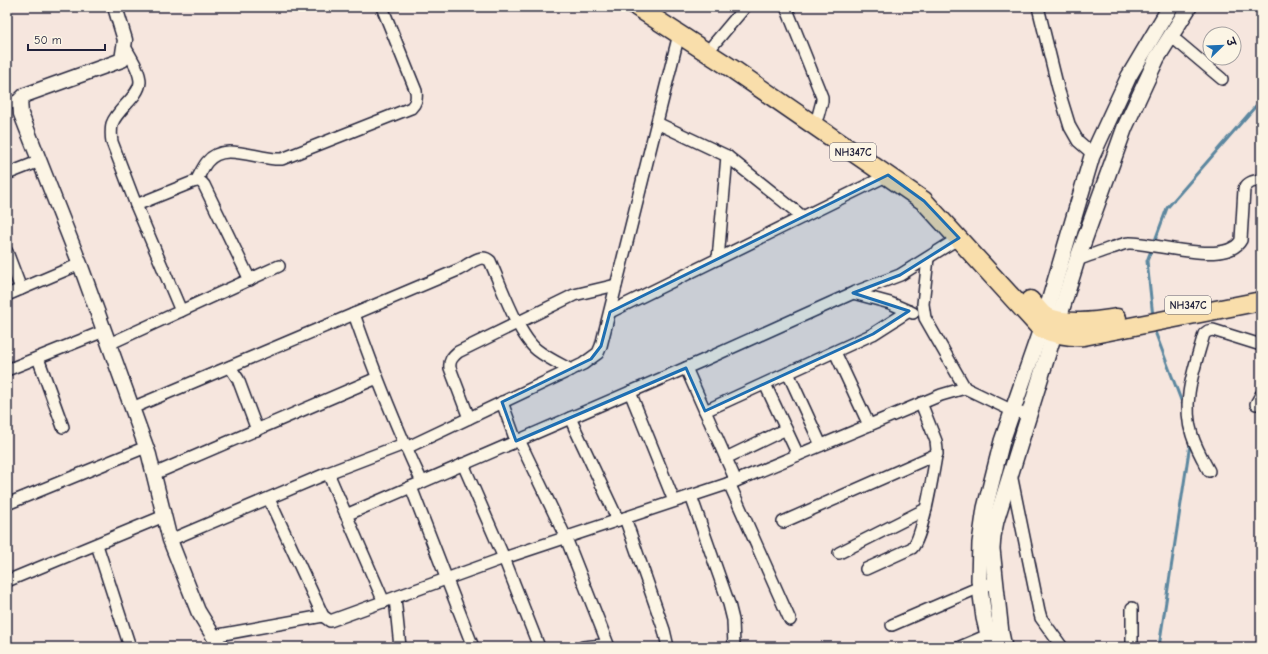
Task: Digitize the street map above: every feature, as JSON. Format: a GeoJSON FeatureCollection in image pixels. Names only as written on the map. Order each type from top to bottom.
{"type":"FeatureCollection","features":[{"type":"Feature","properties":{"kind":"highway","name":"NH347C"},"geometry":{"type":"LineString","coordinates":[[637,7],[731,68],[924,201],[959,238],[995,270],[1050,325],[1081,322],[1115,324],[1261,301]]}},
{"type":"Feature","properties":{"kind":"highway","name":"NH347C"},"geometry":{"type":"LineString","coordinates":[[658,7],[904,174],[933,196],[951,213],[995,270]]}},
{"type":"Feature","properties":{"kind":"highway","name":"NH347C"},"geometry":{"type":"LineString","coordinates":[[1115,324],[1261,292]]}},
{"type":"Feature","properties":{"kind":"main road"},"geometry":{"type":"LineString","coordinates":[[1004,647],[995,582],[992,549],[993,536],[1029,416],[1093,154],[1129,76],[1170,7]]}},
{"type":"Feature","properties":{"kind":"main road"},"geometry":{"type":"LineString","coordinates":[[990,641],[984,618],[980,587],[980,543],[985,508],[1002,441],[1076,260],[1125,127],[1157,58],[1189,7]]}},
{"type":"Feature","properties":{"kind":"street"},"geometry":{"type":"LineString","coordinates":[[115,7],[125,40],[122,60],[25,94],[14,102],[21,114],[80,264],[146,447],[170,540],[198,611],[216,642],[323,616]]}},
{"type":"Feature","properties":{"kind":"street"},"geometry":{"type":"LineString","coordinates":[[136,206],[196,181],[208,161],[222,152],[230,151],[272,159],[282,159],[411,108],[417,99],[416,91],[382,7]]}},
{"type":"Feature","properties":{"kind":"street"},"geometry":{"type":"LineString","coordinates":[[713,45],[745,7]]}},
{"type":"Feature","properties":{"kind":"street"},"geometry":{"type":"LineString","coordinates":[[786,7],[822,97],[818,116]]}},
{"type":"Feature","properties":{"kind":"street"},"geometry":{"type":"LineString","coordinates":[[1038,7],[1059,92],[1070,127],[1078,140],[1093,154]]}},
{"type":"Feature","properties":{"kind":"street"},"geometry":{"type":"LineString","coordinates":[[170,540],[328,473],[405,446],[571,370],[583,364],[598,353],[610,312],[679,34]]}},
{"type":"Feature","properties":{"kind":"street"},"geometry":{"type":"LineString","coordinates":[[1171,36],[1222,79]]}},
{"type":"Feature","properties":{"kind":"street"},"geometry":{"type":"LineString","coordinates":[[124,45],[138,73],[140,82],[137,90],[113,122],[111,132],[112,142],[136,206],[181,311]]}},
{"type":"Feature","properties":{"kind":"street"},"geometry":{"type":"LineString","coordinates":[[657,123],[727,156],[803,217]]}},
{"type":"Feature","properties":{"kind":"street"},"geometry":{"type":"LineString","coordinates":[[718,258],[727,156]]}},
{"type":"Feature","properties":{"kind":"street"},"geometry":{"type":"LineString","coordinates":[[7,174],[40,161]]}},
{"type":"Feature","properties":{"kind":"street"},"geometry":{"type":"LineString","coordinates":[[610,312],[888,175]]}},
{"type":"Feature","properties":{"kind":"street"},"geometry":{"type":"LineString","coordinates":[[1076,260],[1126,243],[1137,243],[1175,250],[1206,253],[1233,249],[1238,245],[1240,240],[1244,189],[1250,182],[1261,180]]}},
{"type":"Feature","properties":{"kind":"street"},"geometry":{"type":"LineString","coordinates":[[196,181],[201,182],[204,185],[250,280]]}},
{"type":"Feature","properties":{"kind":"street"},"geometry":{"type":"LineString","coordinates":[[346,515],[686,368],[853,293],[900,275],[959,238]]}},
{"type":"Feature","properties":{"kind":"street"},"geometry":{"type":"LineString","coordinates":[[7,252],[21,289]]}},
{"type":"Feature","properties":{"kind":"street"},"geometry":{"type":"LineString","coordinates":[[132,408],[458,270],[482,257],[490,260],[528,341],[536,349],[571,370]]}},
{"type":"Feature","properties":{"kind":"street"},"geometry":{"type":"LineString","coordinates":[[928,258],[923,304],[925,318],[965,388],[1013,411],[1029,416]]}},
{"type":"Feature","properties":{"kind":"street"},"geometry":{"type":"LineString","coordinates":[[7,295],[80,264]]}},
{"type":"Feature","properties":{"kind":"street"},"geometry":{"type":"LineString","coordinates":[[7,370],[38,358],[107,338],[181,311],[279,266]]}},
{"type":"Feature","properties":{"kind":"street"},"geometry":{"type":"LineString","coordinates":[[469,418],[450,368],[449,362],[453,356],[458,352],[574,295],[616,285]]}},
{"type":"Feature","properties":{"kind":"street"},"geometry":{"type":"LineString","coordinates":[[853,293],[890,303],[925,318]]}},
{"type":"Feature","properties":{"kind":"street"},"geometry":{"type":"LineString","coordinates":[[705,411],[873,334],[909,311]]}},
{"type":"Feature","properties":{"kind":"street"},"geometry":{"type":"LineString","coordinates":[[354,314],[377,378],[405,446],[446,579],[473,647]]}},
{"type":"Feature","properties":{"kind":"street"},"geometry":{"type":"LineString","coordinates":[[1209,471],[1192,437],[1189,423],[1189,388],[1204,334],[1213,330],[1261,345]]}},
{"type":"Feature","properties":{"kind":"street"},"geometry":{"type":"LineString","coordinates":[[835,352],[869,425]]}},
{"type":"Feature","properties":{"kind":"street"},"geometry":{"type":"LineString","coordinates":[[38,358],[64,427]]}},
{"type":"Feature","properties":{"kind":"street"},"geometry":{"type":"LineString","coordinates":[[230,367],[238,379],[257,430]]}},
{"type":"Feature","properties":{"kind":"street"},"geometry":{"type":"LineString","coordinates":[[686,368],[726,458],[732,482],[790,620]]}},
{"type":"Feature","properties":{"kind":"street"},"geometry":{"type":"LineString","coordinates":[[788,373],[820,445]]}},
{"type":"Feature","properties":{"kind":"street"},"geometry":{"type":"LineString","coordinates":[[154,474],[377,378]]}},
{"type":"Feature","properties":{"kind":"street"},"geometry":{"type":"LineString","coordinates":[[765,384],[798,455]]}},
{"type":"Feature","properties":{"kind":"street"},"geometry":{"type":"LineString","coordinates":[[269,499],[323,616],[330,621],[504,558],[732,482],[921,403],[965,388]]}},
{"type":"Feature","properties":{"kind":"street"},"geometry":{"type":"LineString","coordinates":[[630,392],[674,501]]}},
{"type":"Feature","properties":{"kind":"street"},"geometry":{"type":"LineString","coordinates":[[502,402],[518,441],[566,538],[606,646],[583,647]]}},
{"type":"Feature","properties":{"kind":"street"},"geometry":{"type":"LineString","coordinates":[[866,569],[915,546],[926,510],[937,454],[936,441],[921,403]]}},
{"type":"Feature","properties":{"kind":"street"},"geometry":{"type":"LineString","coordinates":[[570,418],[622,519],[664,630],[668,647]]}},
{"type":"Feature","properties":{"kind":"street"},"geometry":{"type":"LineString","coordinates":[[726,458],[786,429]]}},
{"type":"Feature","properties":{"kind":"street"},"geometry":{"type":"LineString","coordinates":[[7,504],[146,447]]}},
{"type":"Feature","properties":{"kind":"street"},"geometry":{"type":"LineString","coordinates":[[783,522],[937,454]]}},
{"type":"Feature","properties":{"kind":"street"},"geometry":{"type":"LineString","coordinates":[[464,464],[504,558],[539,647]]}},
{"type":"Feature","properties":{"kind":"street"},"geometry":{"type":"LineString","coordinates":[[328,473],[384,602]]}},
{"type":"Feature","properties":{"kind":"street"},"geometry":{"type":"LineString","coordinates":[[1011,474],[1041,618],[1062,647]]}},
{"type":"Feature","properties":{"kind":"street"},"geometry":{"type":"LineString","coordinates":[[691,496],[734,620],[734,647]]}},
{"type":"Feature","properties":{"kind":"street"},"geometry":{"type":"LineString","coordinates":[[840,553],[926,510]]}},
{"type":"Feature","properties":{"kind":"street"},"geometry":{"type":"LineString","coordinates":[[7,581],[164,516]]}},
{"type":"Feature","properties":{"kind":"street"},"geometry":{"type":"LineString","coordinates":[[97,545],[130,647]]}},
{"type":"Feature","properties":{"kind":"street"},"geometry":{"type":"LineString","coordinates":[[892,625],[995,582]]}},
{"type":"Feature","properties":{"kind":"street"},"geometry":{"type":"LineString","coordinates":[[395,598],[400,647]]}},
{"type":"Feature","properties":{"kind":"street"},"geometry":{"type":"LineString","coordinates":[[1132,608],[1132,647]]}},
{"type":"Feature","properties":{"kind":"street"},"geometry":{"type":"LineString","coordinates":[[960,647],[990,641]]}},
{"type":"Feature","properties":{"kind":"highlighted area"},"geometry":{"type":"Polygon","coordinates":[[[888,175],[924,201],[959,238],[900,275],[853,293],[909,311],[873,334],[705,411],[686,368],[516,441],[502,402],[591,359],[601,346],[610,312],[888,175]]]}},
{"type":"Feature","properties":{"kind":"waterway"},"geometry":{"type":"LineString","coordinates":[[1154,243],[1167,208],[1261,100]]}},
{"type":"Feature","properties":{"kind":"waterway"},"geometry":{"type":"LineString","coordinates":[[1152,248],[1147,261],[1153,317]]}},
{"type":"Feature","properties":{"kind":"waterway"},"geometry":{"type":"LineString","coordinates":[[1154,329],[1184,408]]}},
{"type":"Feature","properties":{"kind":"waterway"},"geometry":{"type":"LineString","coordinates":[[1159,647],[1190,444]]}}]}
